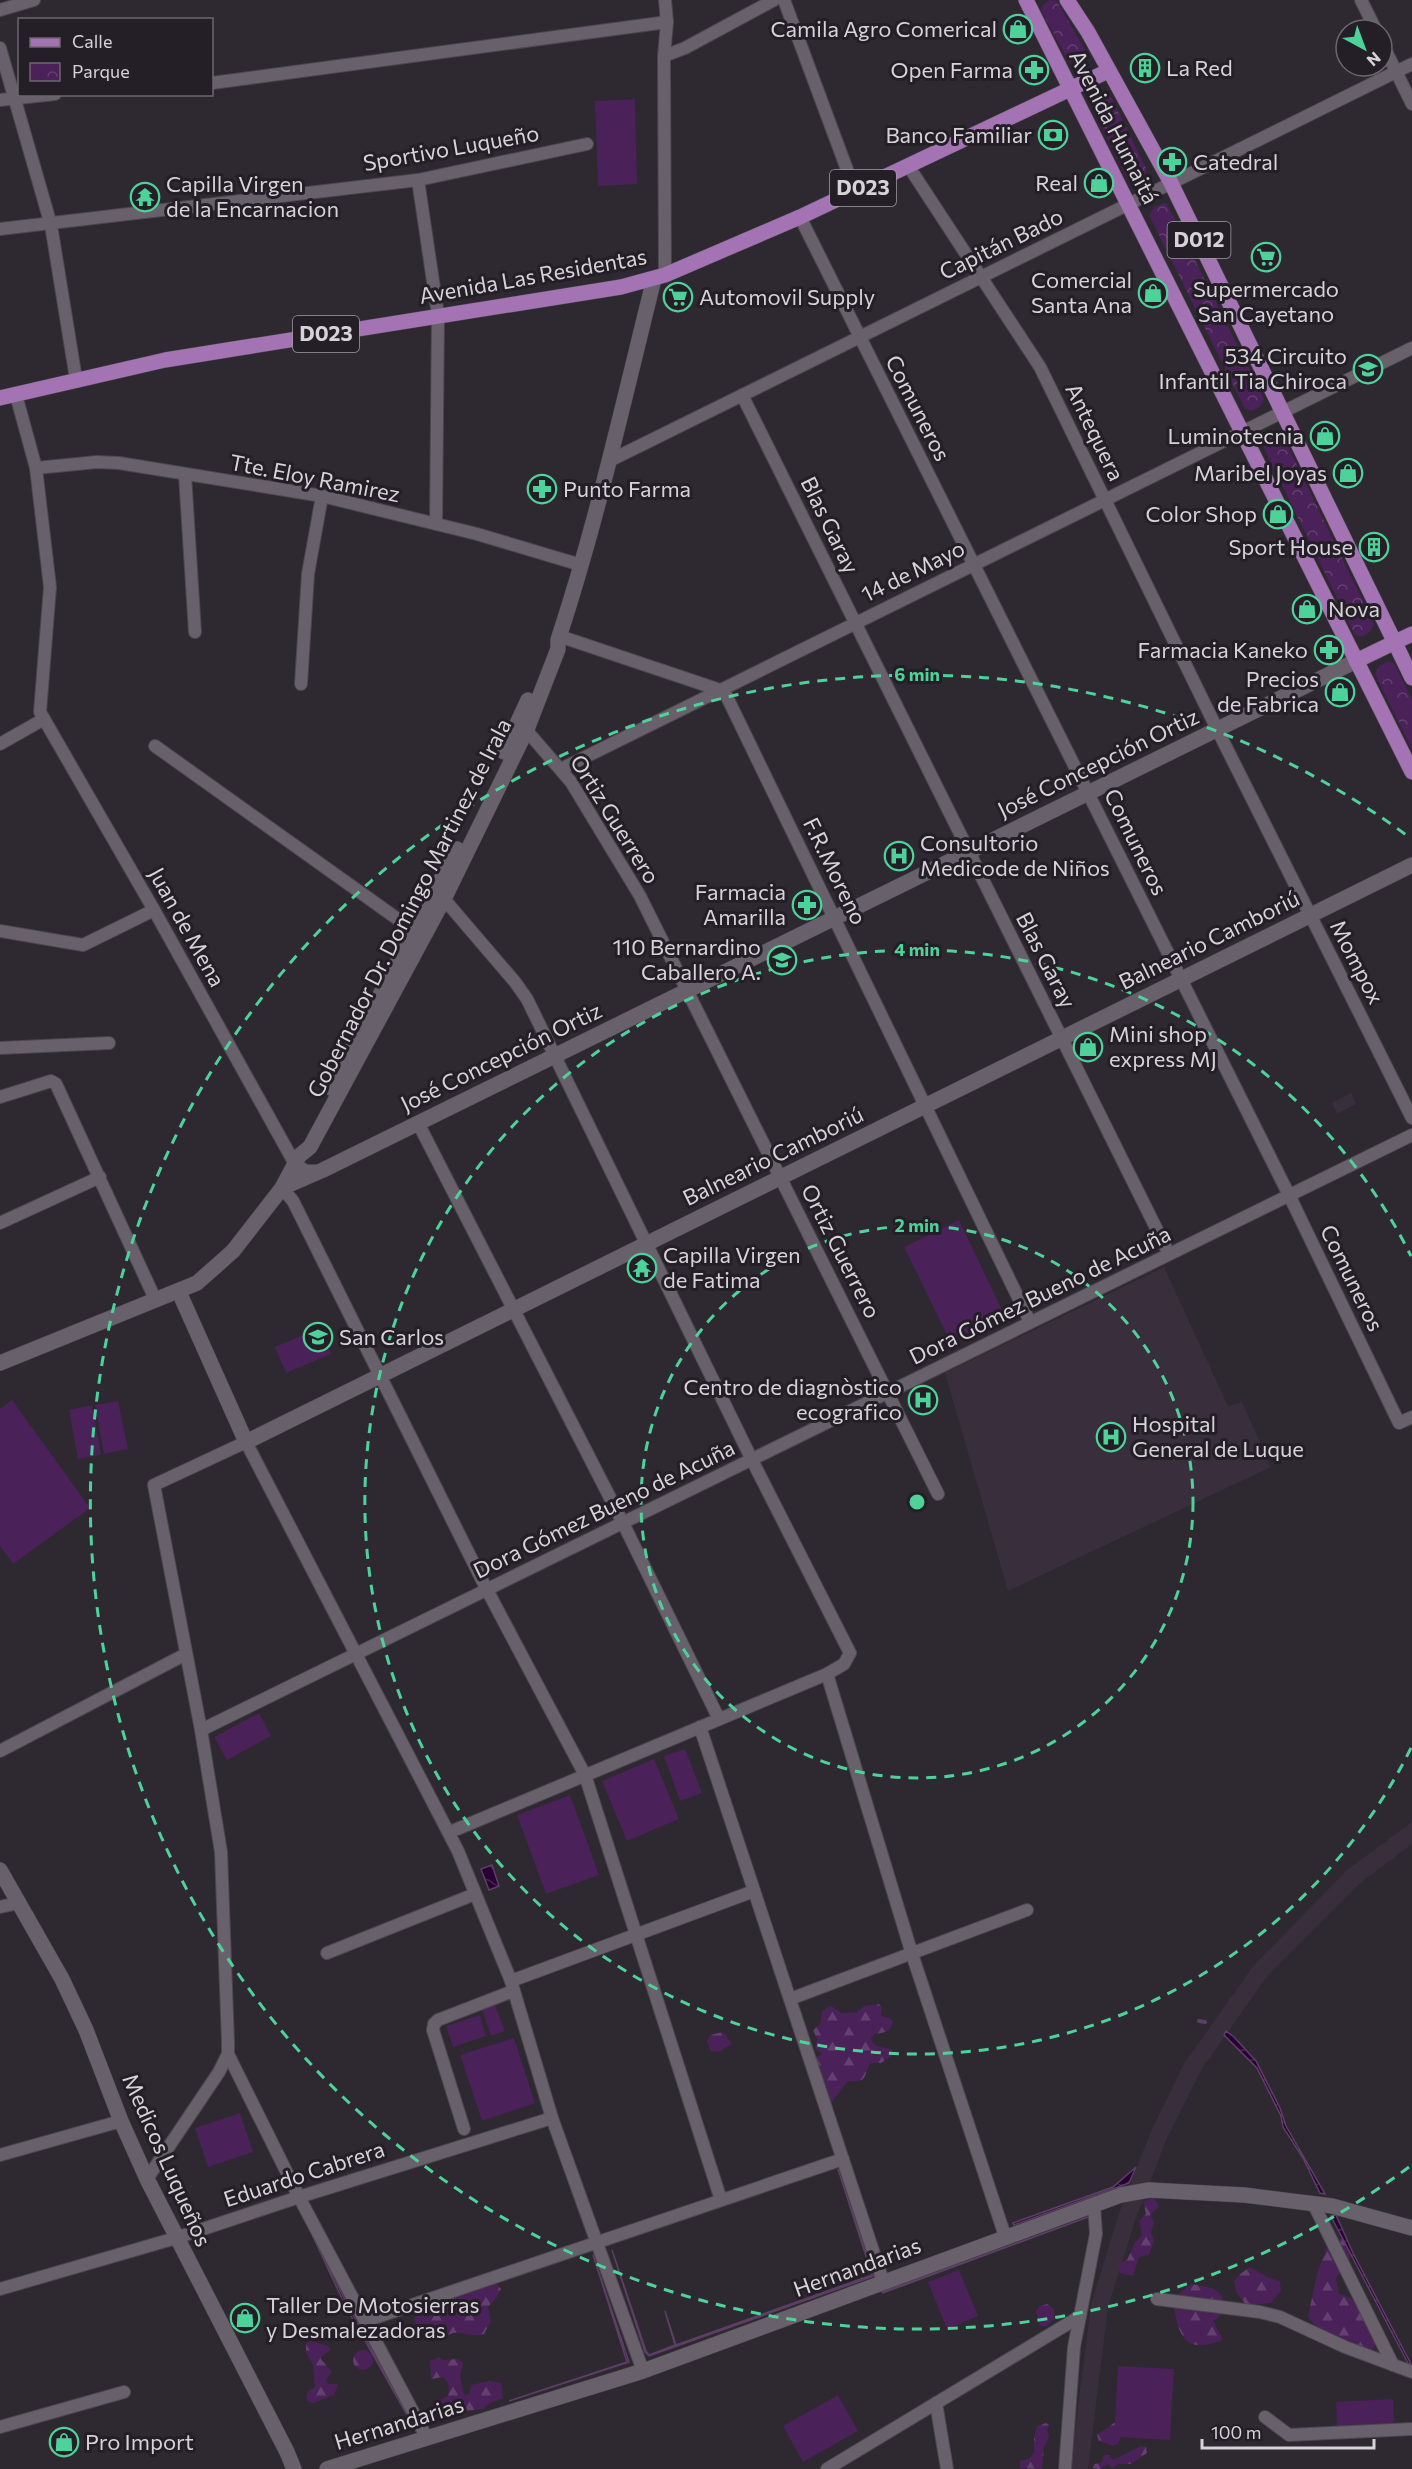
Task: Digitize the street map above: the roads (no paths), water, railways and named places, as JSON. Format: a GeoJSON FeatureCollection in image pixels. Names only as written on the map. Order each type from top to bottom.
{"type":"FeatureCollection","features":[{"type":"Feature","properties":{"kind":"main road","name":"Avenida Humaitá"},"geometry":{"type":"LineString","coordinates":[[1026,0],[1069,91],[1128,204],[1356,661]]}},
{"type":"Feature","properties":{"kind":"main road","name":"Avenida Humaitá"},"geometry":{"type":"LineString","coordinates":[[1067,0],[1088,32],[1171,183],[1284,411],[1394,642]]}},
{"type":"Feature","properties":{"kind":"main road","name":"Avenida Las Residentas"},"geometry":{"type":"LineString","coordinates":[[0,398],[165,360],[621,287],[660,277],[909,167],[1108,71]]}},
{"type":"Feature","properties":{"kind":"main road"},"geometry":{"type":"LineString","coordinates":[[1356,661],[1412,634]]}},
{"type":"Feature","properties":{"kind":"main road","name":"D012"},"geometry":{"type":"LineString","coordinates":[[1394,642],[1412,678]]}},
{"type":"Feature","properties":{"kind":"main road","name":"D012"},"geometry":{"type":"LineString","coordinates":[[1356,661],[1412,772]]}},
{"type":"Feature","properties":{"kind":"street"},"geometry":{"type":"LineString","coordinates":[[0,10],[34,0]]}},
{"type":"Feature","properties":{"kind":"street"},"geometry":{"type":"LineString","coordinates":[[660,277],[664,57],[667,22],[665,0]]}},
{"type":"Feature","properties":{"kind":"street"},"geometry":{"type":"LineString","coordinates":[[664,57],[774,0]]}},
{"type":"Feature","properties":{"kind":"street"},"geometry":{"type":"LineString","coordinates":[[784,0],[855,191]]}},
{"type":"Feature","properties":{"kind":"street"},"geometry":{"type":"LineString","coordinates":[[1361,0],[1370,18]]}},
{"type":"Feature","properties":{"kind":"street"},"geometry":{"type":"LineString","coordinates":[[213,83],[667,22]]}},
{"type":"Feature","properties":{"kind":"street"},"geometry":{"type":"LineString","coordinates":[[0,48],[51,225],[76,380]]}},
{"type":"Feature","properties":{"kind":"street","name":"Capitán Bado"},"geometry":{"type":"LineString","coordinates":[[609,461],[1412,64]]}},
{"type":"Feature","properties":{"kind":"street"},"geometry":{"type":"LineString","coordinates":[[1394,68],[1412,104]]}},
{"type":"Feature","properties":{"kind":"street"},"geometry":{"type":"LineString","coordinates":[[0,100],[36,96]]}},
{"type":"Feature","properties":{"kind":"street","name":"Sportivo Luqueño"},"geometry":{"type":"LineString","coordinates":[[0,229],[51,225],[418,180],[587,144]]}},
{"type":"Feature","properties":{"kind":"street","name":"Antequera"},"geometry":{"type":"LineString","coordinates":[[909,167],[1040,368],[1217,729]]}},
{"type":"Feature","properties":{"kind":"street"},"geometry":{"type":"LineString","coordinates":[[418,180],[438,315],[436,524]]}},
{"type":"Feature","properties":{"kind":"street","name":"Comuneros"},"geometry":{"type":"LineString","coordinates":[[800,217],[1289,1195],[1399,1423],[1412,1417]]}},
{"type":"Feature","properties":{"kind":"street","name":"Gobernador Dr. Domingo Martinez de Irala"},"geometry":{"type":"LineString","coordinates":[[419,935],[444,899],[523,726],[549,646],[558,638],[581,565],[660,277]]}},
{"type":"Feature","properties":{"kind":"street","name":"14 de Mayo"},"geometry":{"type":"LineString","coordinates":[[561,769],[1412,348]]}},
{"type":"Feature","properties":{"kind":"street"},"geometry":{"type":"LineString","coordinates":[[0,744],[42,716],[50,586],[36,468],[16,395]]}},
{"type":"Feature","properties":{"kind":"street","name":"Blas Garay"},"geometry":{"type":"LineString","coordinates":[[742,395],[1169,1254]]}},
{"type":"Feature","properties":{"kind":"street","name":"Tte. Eloy Ramirez"},"geometry":{"type":"LineString","coordinates":[[36,468],[97,462],[119,463],[322,496],[436,524],[581,565]]}},
{"type":"Feature","properties":{"kind":"street"},"geometry":{"type":"LineString","coordinates":[[184,475],[195,632]]}},
{"type":"Feature","properties":{"kind":"street"},"geometry":{"type":"LineString","coordinates":[[301,684],[308,574],[322,496]]}},
{"type":"Feature","properties":{"kind":"street"},"geometry":{"type":"LineString","coordinates":[[558,638],[720,690]]}},
{"type":"Feature","properties":{"kind":"street","name":"José Concepción Ortiz"},"geometry":{"type":"LineString","coordinates":[[0,1363],[197,1283],[218,1266],[240,1243],[282,1188],[1356,661]]}},
{"type":"Feature","properties":{"kind":"street","name":"F.R.Moreno"},"geometry":{"type":"LineString","coordinates":[[720,690],[726,694],[1030,1322]]}},
{"type":"Feature","properties":{"kind":"street","name":"Juan de Mena"},"geometry":{"type":"LineString","coordinates":[[42,716],[297,1160]]}},
{"type":"Feature","properties":{"kind":"street","name":"Gobernador Dr. Domingo Martinez de Irala"},"geometry":{"type":"LineString","coordinates":[[282,1188],[297,1160],[310,1147],[523,726]]}},
{"type":"Feature","properties":{"kind":"street","name":"Ortiz Guerrero"},"geometry":{"type":"LineString","coordinates":[[523,726],[561,769],[640,896],[938,1494]]}},
{"type":"Feature","properties":{"kind":"street","name":"Mompox"},"geometry":{"type":"LineString","coordinates":[[1217,729],[1412,1118]]}},
{"type":"Feature","properties":{"kind":"street"},"geometry":{"type":"LineString","coordinates":[[155,746],[419,935]]}},
{"type":"Feature","properties":{"kind":"street","name":"Balneario Camboriú"},"geometry":{"type":"LineString","coordinates":[[186,1654],[154,1485],[246,1442],[1412,865]]}},
{"type":"Feature","properties":{"kind":"street"},"geometry":{"type":"LineString","coordinates":[[444,899],[516,982],[527,999],[752,1460],[849,1648],[847,1661],[827,1674],[450,1832]]}},
{"type":"Feature","properties":{"kind":"street"},"geometry":{"type":"LineString","coordinates":[[0,931],[83,945],[154,910]]}},
{"type":"Feature","properties":{"kind":"street"},"geometry":{"type":"LineString","coordinates":[[0,1048],[109,1043]]}},
{"type":"Feature","properties":{"kind":"street"},"geometry":{"type":"LineString","coordinates":[[0,1097],[51,1081],[57,1085],[156,1301]]}},
{"type":"Feature","properties":{"kind":"street"},"geometry":{"type":"LineString","coordinates":[[418,1123],[623,1523],[719,1719]]}},
{"type":"Feature","properties":{"kind":"street","name":"Dora Gómez Bueno de Acuña"},"geometry":{"type":"LineString","coordinates":[[201,1730],[888,1394],[986,1342],[1412,1135]]}},
{"type":"Feature","properties":{"kind":"street"},"geometry":{"type":"LineString","coordinates":[[297,1160],[306,1171],[322,1170]]}},
{"type":"Feature","properties":{"kind":"street"},"geometry":{"type":"LineString","coordinates":[[0,1223],[100,1177]]}},
{"type":"Feature","properties":{"kind":"street"},"geometry":{"type":"LineString","coordinates":[[282,1188],[293,1201],[487,1590],[585,1775],[721,2200]]}},
{"type":"Feature","properties":{"kind":"street"},"geometry":{"type":"LineString","coordinates":[[179,1292],[246,1442],[450,1832],[512,1986],[552,2118],[643,2371]]}},
{"type":"Feature","properties":{"kind":"street"},"geometry":{"type":"LineString","coordinates":[[0,1751],[186,1654],[221,1852],[228,2054],[299,2197],[427,2438]]}},
{"type":"Feature","properties":{"kind":"street"},"geometry":{"type":"LineString","coordinates":[[827,1674],[912,1953],[1005,2236]]}},
{"type":"Feature","properties":{"kind":"street"},"geometry":{"type":"LineString","coordinates":[[700,1727],[884,2282]]}},
{"type":"Feature","properties":{"kind":"street","name":"Medicos Luqueños"},"geometry":{"type":"LineString","coordinates":[[0,1870],[49,1954],[76,2010],[147,2179],[294,2469]]}},
{"type":"Feature","properties":{"kind":"street"},"geometry":{"type":"LineString","coordinates":[[464,2129],[433,2030],[438,2020],[635,1934],[754,1891]]}},
{"type":"Feature","properties":{"kind":"street"},"geometry":{"type":"LineString","coordinates":[[327,1953],[476,1894]]}},
{"type":"Feature","properties":{"kind":"street"},"geometry":{"type":"LineString","coordinates":[[0,1907],[19,1903]]}},
{"type":"Feature","properties":{"kind":"street"},"geometry":{"type":"LineString","coordinates":[[790,1999],[1027,1911]]}},
{"type":"Feature","properties":{"kind":"street"},"geometry":{"type":"LineString","coordinates":[[147,2179],[219,2072],[228,2054]]}},
{"type":"Feature","properties":{"kind":"street","name":"Eduardo Cabrera"},"geometry":{"type":"LineString","coordinates":[[0,2289],[176,2238],[552,2118]]}},
{"type":"Feature","properties":{"kind":"street"},"geometry":{"type":"LineString","coordinates":[[0,2155],[121,2121]]}},
{"type":"Feature","properties":{"kind":"street"},"geometry":{"type":"LineString","coordinates":[[365,2321],[843,2159]]}},
{"type":"Feature","properties":{"kind":"street","name":"Hernandarias"},"geometry":{"type":"LineString","coordinates":[[327,2469],[643,2371],[1121,2195],[1149,2190],[1244,2195],[1312,2203],[1353,2211],[1412,2228]]}},
{"type":"Feature","properties":{"kind":"street"},"geometry":{"type":"LineString","coordinates":[[1312,2203],[1393,2365]]}},
{"type":"Feature","properties":{"kind":"street"},"geometry":{"type":"LineString","coordinates":[[1065,2469],[1071,2382],[1079,2317],[1096,2234],[1094,2205]]}},
{"type":"Feature","properties":{"kind":"street"},"geometry":{"type":"LineString","coordinates":[[1157,2299],[1260,2312],[1280,2317],[1345,2347],[1412,2372]]}},
{"type":"Feature","properties":{"kind":"street"},"geometry":{"type":"LineString","coordinates":[[827,2469],[1079,2317]]}},
{"type":"Feature","properties":{"kind":"street"},"geometry":{"type":"LineString","coordinates":[[0,2427],[124,2392]]}},
{"type":"Feature","properties":{"kind":"street"},"geometry":{"type":"LineString","coordinates":[[936,2403],[947,2469]]}},
{"type":"Feature","properties":{"kind":"street"},"geometry":{"type":"LineString","coordinates":[[1265,2417],[1289,2435],[1412,2429]]}},
{"type":"Feature","properties":{"kind":"water"},"geometry":{"type":"Polygon","coordinates":[[[492,1865],[499,1886],[489,1890],[481,1869],[492,1865]]]}},
{"type":"Feature","properties":{"kind":"water"},"geometry":{"type":"Polygon","coordinates":[[[1226,2031],[1256,2061],[1280,2108],[1286,2126],[1325,2194],[1320,2193],[1303,2158],[1283,2127],[1281,2116],[1257,2068],[1224,2035],[1226,2031]]]}},
{"type":"Feature","properties":{"kind":"water"},"geometry":{"type":"Polygon","coordinates":[[[1136,2167],[1129,2183],[1014,2225],[1013,2223],[1113,2187],[1136,2167]]]}},
{"type":"Feature","properties":{"kind":"water"},"geometry":{"type":"Polygon","coordinates":[[[838,2169],[874,2276],[649,2356],[645,2352],[612,2250],[649,2355],[675,2345],[665,2311],[676,2345],[872,2275],[838,2169]]]}},
{"type":"Feature","properties":{"kind":"water"},"geometry":{"type":"Polygon","coordinates":[[[300,2209],[348,2306],[417,2433],[346,2307],[300,2209]]]}},
{"type":"Feature","properties":{"kind":"water"},"geometry":{"type":"Polygon","coordinates":[[[1336,2215],[1353,2253],[1412,2366],[1408,2363],[1331,2216],[1336,2215]]]}},
{"type":"Feature","properties":{"kind":"water"},"geometry":{"type":"Polygon","coordinates":[[[1088,2217],[883,2293],[882,2292],[1088,2217]]]}},
{"type":"Feature","properties":{"kind":"water"},"geometry":{"type":"Polygon","coordinates":[[[593,2255],[629,2362],[509,2401],[627,2362],[593,2255]]]}},
{"type":"Feature","properties":{"kind":"waterway"},"geometry":{"type":"LineString","coordinates":[[1199,2021],[1205,2022]]}},
{"type":"Feature","properties":{"kind":"place","name":"Camila Agro Comerical"},"geometry":{"type":"Point","coordinates":[1018,29]}},
{"type":"Feature","properties":{"kind":"place","name":"La Red"},"geometry":{"type":"Point","coordinates":[1145,68]}},
{"type":"Feature","properties":{"kind":"place","name":"Open Farma"},"geometry":{"type":"Point","coordinates":[1034,70]}},
{"type":"Feature","properties":{"kind":"place","name":"Banco Familiar"},"geometry":{"type":"Point","coordinates":[1053,135]}},
{"type":"Feature","properties":{"kind":"place","name":"Catedral"},"geometry":{"type":"Point","coordinates":[1172,162]}},
{"type":"Feature","properties":{"kind":"place","name":"Real"},"geometry":{"type":"Point","coordinates":[1099,183]}},
{"type":"Feature","properties":{"kind":"place","name":"Capilla Virgen de la Encarnacion"},"geometry":{"type":"Point","coordinates":[145,197]}},
{"type":"Feature","properties":{"kind":"place","name":"Supermercado San Cayetano"},"geometry":{"type":"Point","coordinates":[1266,257]}},
{"type":"Feature","properties":{"kind":"place","name":"Comercial Santa Ana"},"geometry":{"type":"Point","coordinates":[1153,293]}},
{"type":"Feature","properties":{"kind":"place","name":"Automovil Supply"},"geometry":{"type":"Point","coordinates":[678,297]}},
{"type":"Feature","properties":{"kind":"place","name":"534 Circuito Infantil Tia Chiroca"},"geometry":{"type":"Point","coordinates":[1368,369]}},
{"type":"Feature","properties":{"kind":"place","name":"Luminotecnia"},"geometry":{"type":"Point","coordinates":[1325,436]}},
{"type":"Feature","properties":{"kind":"place","name":"Maribel Joyas"},"geometry":{"type":"Point","coordinates":[1348,473]}},
{"type":"Feature","properties":{"kind":"place","name":"Punto Farma"},"geometry":{"type":"Point","coordinates":[542,489]}},
{"type":"Feature","properties":{"kind":"place","name":"Color Shop"},"geometry":{"type":"Point","coordinates":[1278,514]}},
{"type":"Feature","properties":{"kind":"place","name":"Sport House"},"geometry":{"type":"Point","coordinates":[1374,547]}},
{"type":"Feature","properties":{"kind":"place","name":"Nova"},"geometry":{"type":"Point","coordinates":[1307,609]}},
{"type":"Feature","properties":{"kind":"place","name":"Farmacia Kaneko"},"geometry":{"type":"Point","coordinates":[1329,650]}},
{"type":"Feature","properties":{"kind":"place","name":"Precios de Fabrica"},"geometry":{"type":"Point","coordinates":[1340,692]}},
{"type":"Feature","properties":{"kind":"place","name":"Consultorio Medicode de Niños"},"geometry":{"type":"Point","coordinates":[899,856]}},
{"type":"Feature","properties":{"kind":"place","name":"Farmacia Amarilla"},"geometry":{"type":"Point","coordinates":[807,905]}},
{"type":"Feature","properties":{"kind":"place","name":"110 Bernardino Caballero A."},"geometry":{"type":"Point","coordinates":[782,960]}},
{"type":"Feature","properties":{"kind":"place","name":"Mini shop express MJ"},"geometry":{"type":"Point","coordinates":[1088,1047]}},
{"type":"Feature","properties":{"kind":"place","name":"Capilla Virgen de Fatima"},"geometry":{"type":"Point","coordinates":[642,1268]}},
{"type":"Feature","properties":{"kind":"place","name":"San Carlos"},"geometry":{"type":"Point","coordinates":[318,1337]}},
{"type":"Feature","properties":{"kind":"place","name":"Centro de diagnòstico ecografico"},"geometry":{"type":"Point","coordinates":[923,1400]}},
{"type":"Feature","properties":{"kind":"place","name":"Hospital General de Luque"},"geometry":{"type":"Point","coordinates":[1111,1437]}},
{"type":"Feature","properties":{"kind":"place","name":"Taller De Motosierras y Desmalezadoras"},"geometry":{"type":"Point","coordinates":[245,2318]}},
{"type":"Feature","properties":{"kind":"place","name":"Pro Import"},"geometry":{"type":"Point","coordinates":[64,2442]}}]}
